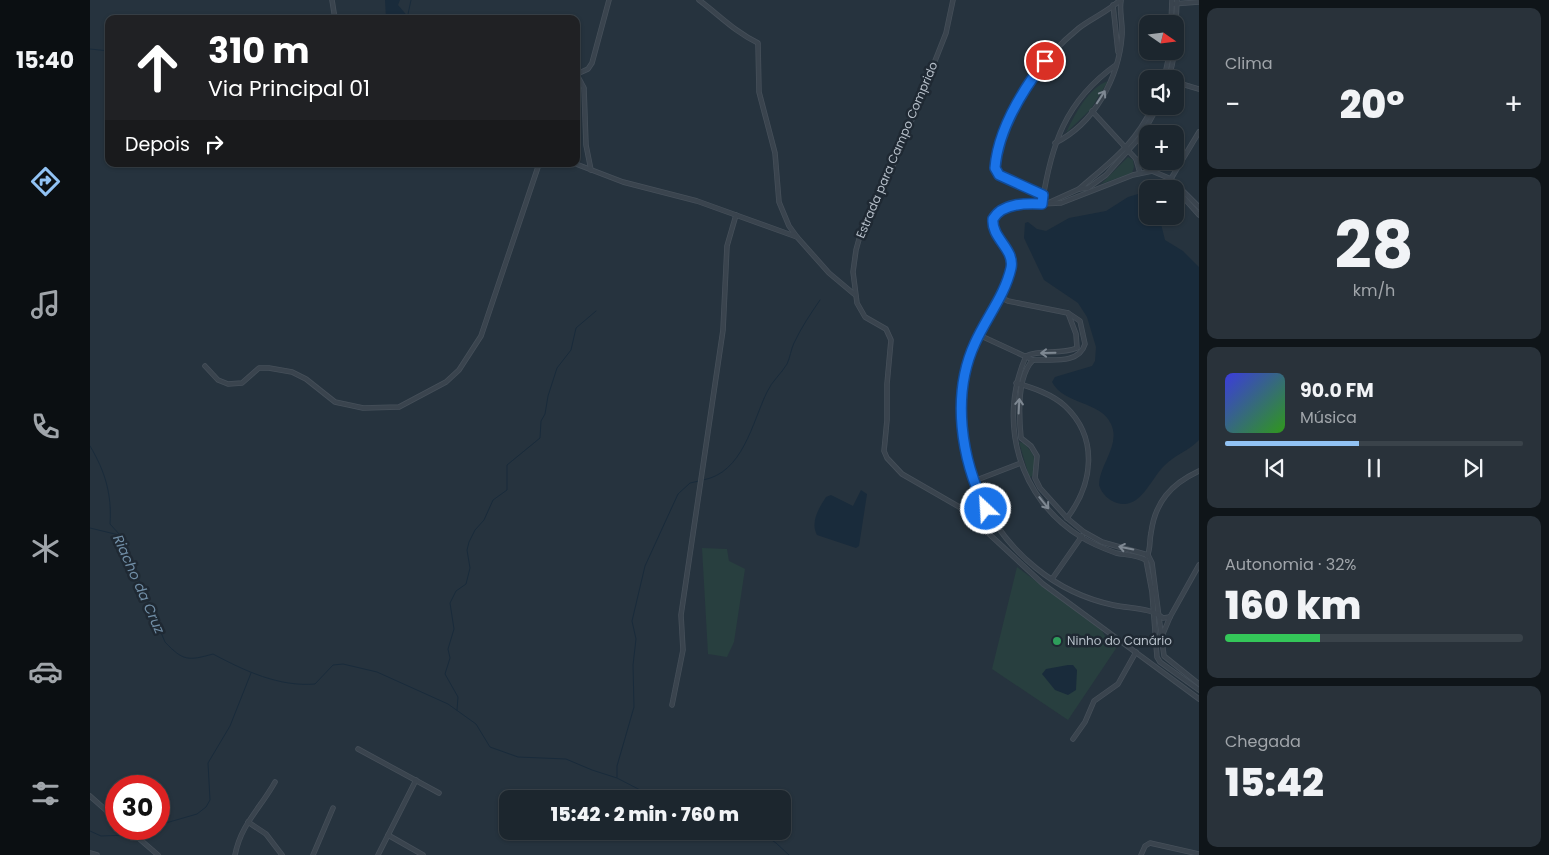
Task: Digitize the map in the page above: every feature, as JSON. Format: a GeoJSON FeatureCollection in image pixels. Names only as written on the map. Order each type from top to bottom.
{"type":"FeatureCollection","features":[{"type":"Feature","properties":{"kind":"street"},"geometry":{"type":"LineString","coordinates":[[332,0],[334,15]]}},
{"type":"Feature","properties":{"kind":"street"},"geometry":{"type":"LineString","coordinates":[[580,72],[588,69],[592,63],[609,0]]}},
{"type":"Feature","properties":{"kind":"street"},"geometry":{"type":"LineString","coordinates":[[699,0],[720,15],[737,32],[758,43],[759,92],[776,153],[779,202],[789,226],[829,273],[854,294]]}},
{"type":"Feature","properties":{"kind":"street","name":"Estrada para Campo Comprido"},"geometry":{"type":"LineString","coordinates":[[954,0],[946,32],[908,132],[876,204],[861,232],[853,272],[854,294],[865,317],[882,325],[891,340],[884,451],[891,465],[902,474],[961,508],[1025,569],[1199,699]]}},
{"type":"Feature","properties":{"kind":"street"},"geometry":{"type":"LineString","coordinates":[[1043,195],[996,173],[995,164],[1004,134],[1017,102],[1045,61],[1080,27],[1121,0],[1123,25],[1119,54],[1108,87],[1092,111],[1074,130],[1054,143]]}},
{"type":"Feature","properties":{"kind":"street"},"geometry":{"type":"LineString","coordinates":[[1174,2],[1199,2]]}},
{"type":"Feature","properties":{"kind":"street"},"geometry":{"type":"LineString","coordinates":[[1172,15],[1174,2]]}},
{"type":"Feature","properties":{"kind":"street"},"geometry":{"type":"LineString","coordinates":[[1174,2],[1174,15]]}},
{"type":"Feature","properties":{"kind":"street"},"geometry":{"type":"LineString","coordinates":[[1113,5],[1119,54]]}},
{"type":"Feature","properties":{"kind":"street"},"geometry":{"type":"LineString","coordinates":[[1044,204],[1043,195],[1054,143],[1078,100],[1102,75],[1116,65]]}},
{"type":"Feature","properties":{"kind":"street"},"geometry":{"type":"LineString","coordinates":[[580,79],[584,88],[586,145],[591,170]]}},
{"type":"Feature","properties":{"kind":"street"},"geometry":{"type":"LineString","coordinates":[[1184,85],[1199,89]]}},
{"type":"Feature","properties":{"kind":"street"},"geometry":{"type":"LineString","coordinates":[[1092,111],[1136,159],[1152,171],[1163,174],[1170,180],[1199,132]]}},
{"type":"Feature","properties":{"kind":"street"},"geometry":{"type":"LineString","coordinates":[[1128,149],[1149,115]]}},
{"type":"Feature","properties":{"kind":"street"},"geometry":{"type":"LineString","coordinates":[[1044,204],[1080,189],[1103,171],[1142,136],[1153,115]]}},
{"type":"Feature","properties":{"kind":"street"},"geometry":{"type":"LineString","coordinates":[[1136,159],[1140,173]]}},
{"type":"Feature","properties":{"kind":"street"},"geometry":{"type":"LineString","coordinates":[[580,166],[623,182],[686,197],[798,237]]}},
{"type":"Feature","properties":{"kind":"street"},"geometry":{"type":"LineString","coordinates":[[205,366],[218,380],[228,384],[242,383],[259,368],[292,372],[306,379],[335,402],[363,408],[398,407],[446,382],[459,370],[481,336],[538,167]]}},
{"type":"Feature","properties":{"kind":"street"},"geometry":{"type":"LineString","coordinates":[[1152,171],[1140,173],[1061,203],[1028,203],[1009,208],[998,213],[993,219],[994,229],[1009,254],[1012,263],[1000,297],[979,335],[966,372],[962,416],[965,451],[974,481],[986,509],[1006,538],[1036,568],[1052,580],[1077,593],[1112,605],[1153,610],[1166,619],[1170,617]]}},
{"type":"Feature","properties":{"kind":"street"},"geometry":{"type":"LineString","coordinates":[[1184,193],[1199,207]]}},
{"type":"Feature","properties":{"kind":"street"},"geometry":{"type":"LineString","coordinates":[[1184,197],[1199,215]]}},
{"type":"Feature","properties":{"kind":"street"},"geometry":{"type":"LineString","coordinates":[[672,705],[682,659],[681,615],[723,330],[727,246],[736,215]]}},
{"type":"Feature","properties":{"kind":"street"},"geometry":{"type":"LineString","coordinates":[[979,335],[1033,360],[1070,358],[1078,355],[1084,349],[1085,338],[1080,321],[1068,313],[1008,302],[1000,297]]}},
{"type":"Feature","properties":{"kind":"street"},"geometry":{"type":"LineString","coordinates":[[1026,356],[1074,349],[1078,345],[1068,313]]}},
{"type":"Feature","properties":{"kind":"street"},"geometry":{"type":"LineString","coordinates":[[1074,349],[1078,355]]}},
{"type":"Feature","properties":{"kind":"street"},"geometry":{"type":"LineString","coordinates":[[1026,356],[1016,383],[1013,412],[1015,439],[1021,463],[1029,481],[1043,504],[1063,524],[1080,537],[1114,552],[1146,557]]}},
{"type":"Feature","properties":{"kind":"street"},"geometry":{"type":"LineString","coordinates":[[1033,360],[1028,367],[1019,408],[1021,438],[1037,456],[1035,478],[1048,499],[1084,532],[1102,542],[1146,557],[1152,563],[1166,659],[1199,684]]}},
{"type":"Feature","properties":{"kind":"street"},"geometry":{"type":"LineString","coordinates":[[1016,383],[1040,392],[1064,406],[1077,420],[1085,436],[1089,453],[1087,480],[1079,501],[1067,518]]}},
{"type":"Feature","properties":{"kind":"street"},"geometry":{"type":"LineString","coordinates":[[1015,439],[1021,438]]}},
{"type":"Feature","properties":{"kind":"street"},"geometry":{"type":"LineString","coordinates":[[974,481],[1021,463]]}},
{"type":"Feature","properties":{"kind":"street"},"geometry":{"type":"LineString","coordinates":[[1199,471],[1174,485],[1160,502],[1152,525],[1146,557],[1156,653],[1160,662],[1199,690]]}},
{"type":"Feature","properties":{"kind":"street"},"geometry":{"type":"LineString","coordinates":[[1029,481],[1035,478]]}},
{"type":"Feature","properties":{"kind":"street"},"geometry":{"type":"LineString","coordinates":[[1052,580],[1084,532]]}},
{"type":"Feature","properties":{"kind":"street"},"geometry":{"type":"LineString","coordinates":[[1162,638],[1170,617],[1199,565]]}},
{"type":"Feature","properties":{"kind":"street"},"geometry":{"type":"LineString","coordinates":[[1074,739],[1085,722],[1094,701],[1118,684],[1136,652]]}},
{"type":"Feature","properties":{"kind":"street"},"geometry":{"type":"LineString","coordinates":[[1160,662],[1166,659]]}},
{"type":"Feature","properties":{"kind":"street"},"geometry":{"type":"LineString","coordinates":[[358,749],[439,792]]}},
{"type":"Feature","properties":{"kind":"street"},"geometry":{"type":"LineString","coordinates":[[378,855],[416,780]]}},
{"type":"Feature","properties":{"kind":"street"},"geometry":{"type":"LineString","coordinates":[[235,855],[240,834],[261,806],[275,782]]}},
{"type":"Feature","properties":{"kind":"street"},"geometry":{"type":"LineString","coordinates":[[90,796],[105,809]]}},
{"type":"Feature","properties":{"kind":"street"},"geometry":{"type":"LineString","coordinates":[[313,855],[333,808]]}},
{"type":"Feature","properties":{"kind":"street"},"geometry":{"type":"LineString","coordinates":[[248,822],[266,834],[282,855]]}},
{"type":"Feature","properties":{"kind":"street"},"geometry":{"type":"LineString","coordinates":[[388,835],[423,855]]}},
{"type":"Feature","properties":{"kind":"street"},"geometry":{"type":"LineString","coordinates":[[141,840],[158,855]]}},
{"type":"Feature","properties":{"kind":"street"},"geometry":{"type":"LineString","coordinates":[[1141,855],[1145,846],[1150,843],[1199,854]]}},
{"type":"Feature","properties":{"kind":"street"},"geometry":{"type":"LineString","coordinates":[[149,855],[152,850]]}},
{"type":"Feature","properties":{"kind":"street"},"geometry":{"type":"LineString","coordinates":[[90,853],[97,855]]}},
{"type":"Feature","properties":{"kind":"green space"},"geometry":{"type":"Polygon","coordinates":[[[1108,81],[1091,109],[1066,133],[1088,95],[1101,84],[1108,81]]]}},
{"type":"Feature","properties":{"kind":"green space"},"geometry":{"type":"Polygon","coordinates":[[[1128,157],[1133,160],[1134,167],[1132,173],[1101,184],[1128,157]]]}},
{"type":"Feature","properties":{"kind":"green space"},"geometry":{"type":"Polygon","coordinates":[[[1019,442],[1027,446],[1033,454],[1036,464],[1031,477],[1029,476],[1019,442]]]}},
{"type":"Feature","properties":{"kind":"green space"},"geometry":{"type":"Polygon","coordinates":[[[702,548],[727,549],[729,561],[745,569],[734,642],[727,657],[708,654],[702,548]]]}},
{"type":"Feature","properties":{"kind":"green space","name":"Ninho do Canário"},"geometry":{"type":"Polygon","coordinates":[[[1017,567],[1101,629],[1105,636],[1113,638],[1119,644],[1068,720],[992,669],[1017,567]]]}},
{"type":"Feature","properties":{"kind":"water"},"geometry":{"type":"Polygon","coordinates":[[[385,0],[400,0],[398,5],[407,15],[386,15],[385,0]]]}},
{"type":"Feature","properties":{"kind":"water"},"geometry":{"type":"Polygon","coordinates":[[[1139,194],[1139,225],[1161,225],[1165,240],[1183,251],[1199,267],[1199,440],[1165,465],[1139,498],[1125,504],[1114,502],[1108,498],[1099,485],[1102,470],[1112,447],[1113,432],[1111,424],[1099,411],[1065,395],[1052,382],[1055,377],[1092,366],[1095,361],[1096,347],[1087,317],[1078,303],[1044,280],[1024,238],[1025,223],[1028,222],[1037,229],[1046,231],[1069,218],[1106,211],[1128,197],[1139,194]]]}},
{"type":"Feature","properties":{"kind":"water"},"geometry":{"type":"Polygon","coordinates":[[[861,490],[867,494],[859,546],[856,548],[817,535],[814,525],[815,520],[818,510],[826,497],[831,495],[853,506],[861,490]]]}},
{"type":"Feature","properties":{"kind":"water"},"geometry":{"type":"Polygon","coordinates":[[[1073,665],[1077,670],[1076,690],[1068,695],[1055,690],[1042,674],[1046,669],[1073,665]]]}},
{"type":"Feature","properties":{"kind":"waterway"},"geometry":{"type":"LineString","coordinates":[[408,15],[411,0]]}},
{"type":"Feature","properties":{"kind":"waterway"},"geometry":{"type":"LineString","coordinates":[[90,49],[105,51]]}},
{"type":"Feature","properties":{"kind":"waterway"},"geometry":{"type":"LineString","coordinates":[[703,480],[717,475],[728,468],[737,457],[751,432],[769,388],[787,364],[797,337],[820,300]]}},
{"type":"Feature","properties":{"kind":"waterway"},"geometry":{"type":"LineString","coordinates":[[457,710],[458,697],[445,674],[450,658],[448,649],[454,629],[450,603],[456,591],[466,584],[470,568],[467,550],[469,542],[475,530],[484,520],[493,500],[507,490],[507,465],[540,438],[541,421],[545,414],[548,396],[557,368],[571,350],[576,328],[596,311]]}},
{"type":"Feature","properties":{"kind":"waterway","name":"Riacho da Cruz"},"geometry":{"type":"LineString","coordinates":[[90,446],[100,465],[109,493],[110,524],[120,535],[165,642],[177,653],[186,658],[197,658],[213,654],[262,676],[288,683],[315,684],[333,665],[343,664],[377,672],[448,704],[476,724],[490,747],[518,757],[566,759],[617,778],[640,790]]}},
{"type":"Feature","properties":{"kind":"waterway"},"geometry":{"type":"LineString","coordinates":[[617,777],[617,766],[634,707],[633,665],[636,639],[632,621],[645,566],[678,494],[690,483],[699,481]]}},
{"type":"Feature","properties":{"kind":"waterway"},"geometry":{"type":"LineString","coordinates":[[90,528],[119,535]]}},
{"type":"Feature","properties":{"kind":"waterway"},"geometry":{"type":"LineString","coordinates":[[170,822],[197,814],[206,807],[210,800],[208,763],[230,726],[251,673]]}},
{"type":"Feature","properties":{"kind":"waterway"},"geometry":{"type":"LineString","coordinates":[[90,831],[105,836]]}},
{"type":"Feature","properties":{"kind":"waterway","name":"Riacho da Cruz"},"geometry":{"type":"LineString","coordinates":[[772,840],[789,855]]}},
{"type":"Feature","properties":{"kind":"place","name":"Ninho do Canário"},"geometry":{"type":"Point","coordinates":[1057,641]}},
{"type":"Feature","properties":{"kind":"route"},"geometry":{"type":"LineString","coordinates":[[986,509],[969,468],[965,451],[962,398],[966,372],[974,344],[1000,297],[1011,269],[1011,258],[994,229],[993,219],[998,213],[1018,205],[1028,203],[1042,204],[1043,195],[999,175],[996,173],[995,164],[1001,142],[1017,102],[1045,61]]}}]}
